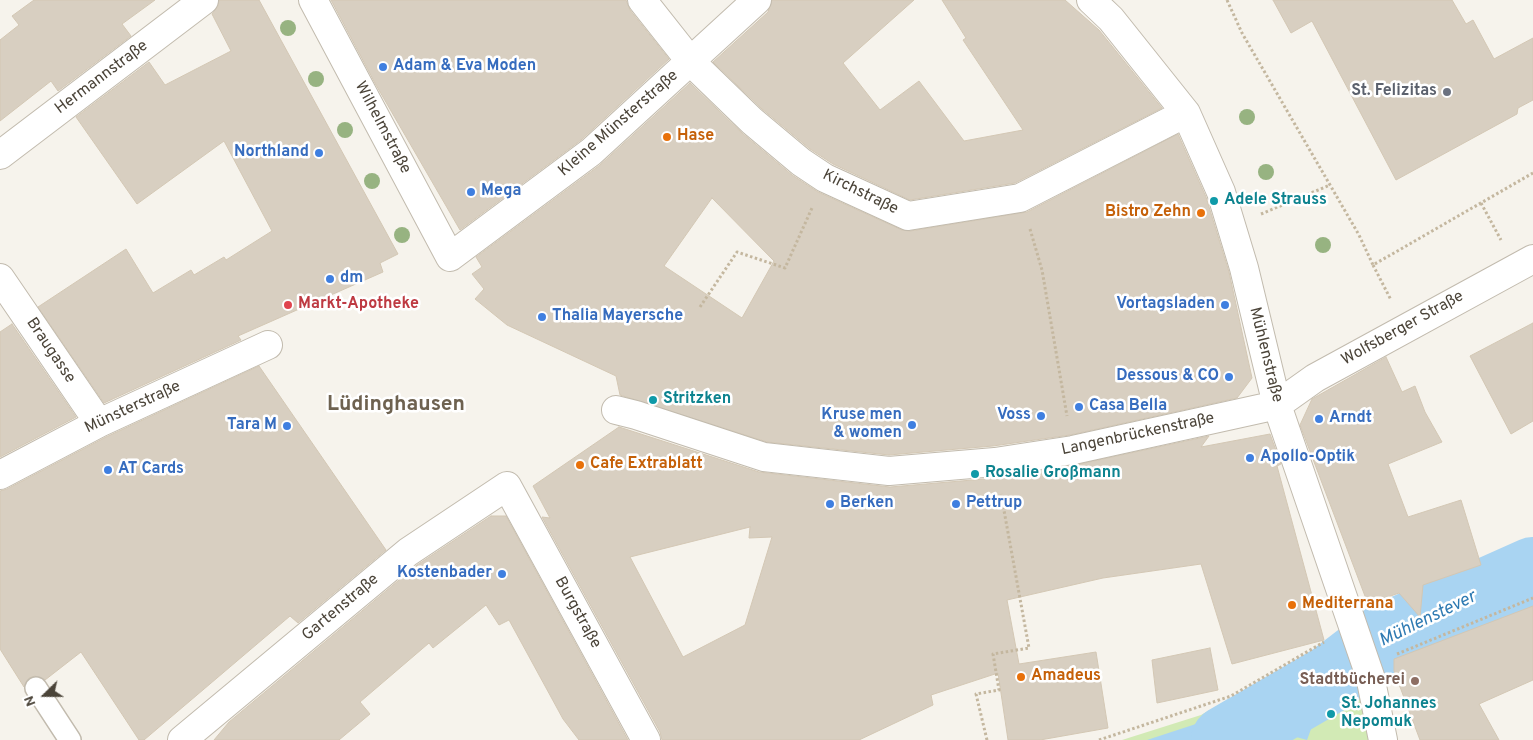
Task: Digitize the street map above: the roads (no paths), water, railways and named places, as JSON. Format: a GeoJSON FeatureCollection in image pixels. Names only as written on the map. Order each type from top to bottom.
{"type":"FeatureCollection","features":[{"type":"Feature","properties":{"kind":"street","name":"Hermannstraße"},"geometry":{"type":"LineString","coordinates":[[0,156],[204,0]]}},
{"type":"Feature","properties":{"kind":"street","name":"Wilhelmstraße"},"geometry":{"type":"LineString","coordinates":[[313,0],[450,257]]}},
{"type":"Feature","properties":{"kind":"street","name":"Kirchstraße"},"geometry":{"type":"LineString","coordinates":[[642,0],[691,62],[752,122],[825,178],[908,216],[1020,198],[1186,113]]}},
{"type":"Feature","properties":{"kind":"street","name":"Kleine Münsterstraße"},"geometry":{"type":"LineString","coordinates":[[450,257],[591,152],[757,0]]}},
{"type":"Feature","properties":{"kind":"street","name":"Mühlenstraße"},"geometry":{"type":"LineString","coordinates":[[1091,0],[1112,19],[1186,113],[1221,192],[1244,268],[1277,405],[1354,625],[1370,676],[1383,740]]}},
{"type":"Feature","properties":{"kind":"street","name":"Wolfsberger Straße"},"geometry":{"type":"LineString","coordinates":[[1277,405],[1315,378],[1524,263]]}},
{"type":"Feature","properties":{"kind":"street","name":"Braugasse"},"geometry":{"type":"LineString","coordinates":[[0,278],[99,423]]}},
{"type":"Feature","properties":{"kind":"street","name":"Münsterstraße"},"geometry":{"type":"LineString","coordinates":[[0,475],[99,423],[268,345]]}},
{"type":"Feature","properties":{"kind":"street","name":"Langenbrückenstraße"},"geometry":{"type":"LineString","coordinates":[[616,410],[764,457],[889,471],[995,462],[1073,450],[1277,405]]}},
{"type":"Feature","properties":{"kind":"street","name":"Gartenstraße"},"geometry":{"type":"LineString","coordinates":[[182,740],[408,552],[507,486]]}},
{"type":"Feature","properties":{"kind":"street","name":"Burgstraße"},"geometry":{"type":"LineString","coordinates":[[507,486],[646,740]]}},
{"type":"Feature","properties":{"kind":"lane"},"geometry":{"type":"LineString","coordinates":[[36,688],[70,740]]}},
{"type":"Feature","properties":{"kind":"water"},"geometry":{"type":"Polygon","coordinates":[[[1315,653],[1319,671],[1327,669],[1332,690],[1323,696],[1307,740],[1282,733],[1272,740],[1147,740],[1202,722],[1315,653]]]}},
{"type":"Feature","properties":{"kind":"waterway","name":"Mühlenstever"},"geometry":{"type":"LineString","coordinates":[[1225,740],[1330,679],[1385,637],[1533,571]]}},
{"type":"Feature","properties":{"kind":"place","name":"Adam & Eva Moden"},"geometry":{"type":"Point","coordinates":[383,67]}},
{"type":"Feature","properties":{"kind":"place","name":"St. Felizitas"},"geometry":{"type":"Point","coordinates":[1447,92]}},
{"type":"Feature","properties":{"kind":"place","name":"Hase"},"geometry":{"type":"Point","coordinates":[667,137]}},
{"type":"Feature","properties":{"kind":"place","name":"Northland"},"geometry":{"type":"Point","coordinates":[319,153]}},
{"type":"Feature","properties":{"kind":"place","name":"Mega"},"geometry":{"type":"Point","coordinates":[471,192]}},
{"type":"Feature","properties":{"kind":"place","name":"Adele Strauss"},"geometry":{"type":"Point","coordinates":[1214,201]}},
{"type":"Feature","properties":{"kind":"place","name":"Bistro Zehn"},"geometry":{"type":"Point","coordinates":[1201,213]}},
{"type":"Feature","properties":{"kind":"place","name":"dm"},"geometry":{"type":"Point","coordinates":[330,279]}},
{"type":"Feature","properties":{"kind":"place","name":"Markt-Apotheke"},"geometry":{"type":"Point","coordinates":[288,305]}},
{"type":"Feature","properties":{"kind":"place","name":"Vortagsladen"},"geometry":{"type":"Point","coordinates":[1225,305]}},
{"type":"Feature","properties":{"kind":"place","name":"Thalia Mayersche"},"geometry":{"type":"Point","coordinates":[542,317]}},
{"type":"Feature","properties":{"kind":"place","name":"Dessous & CO"},"geometry":{"type":"Point","coordinates":[1229,377]}},
{"type":"Feature","properties":{"kind":"place","name":"Stritzken"},"geometry":{"type":"Point","coordinates":[653,400]}},
{"type":"Feature","properties":{"kind":"place","name":"Casa Bella"},"geometry":{"type":"Point","coordinates":[1079,407]}},
{"type":"Feature","properties":{"kind":"place","name":"Voss"},"geometry":{"type":"Point","coordinates":[1041,416]}},
{"type":"Feature","properties":{"kind":"place","name":"Arndt"},"geometry":{"type":"Point","coordinates":[1319,419]}},
{"type":"Feature","properties":{"kind":"place","name":"Kruse men & women"},"geometry":{"type":"Point","coordinates":[912,425]}},
{"type":"Feature","properties":{"kind":"place","name":"Tara M"},"geometry":{"type":"Point","coordinates":[287,426]}},
{"type":"Feature","properties":{"kind":"place","name":"Apollo-Optik"},"geometry":{"type":"Point","coordinates":[1250,458]}},
{"type":"Feature","properties":{"kind":"place","name":"Cafe Extrablatt"},"geometry":{"type":"Point","coordinates":[580,465]}},
{"type":"Feature","properties":{"kind":"place","name":"AT Cards"},"geometry":{"type":"Point","coordinates":[108,470]}},
{"type":"Feature","properties":{"kind":"place","name":"Rosalie Großmann"},"geometry":{"type":"Point","coordinates":[975,474]}},
{"type":"Feature","properties":{"kind":"place","name":"Berken"},"geometry":{"type":"Point","coordinates":[830,504]}},
{"type":"Feature","properties":{"kind":"place","name":"Pettrup"},"geometry":{"type":"Point","coordinates":[956,504]}},
{"type":"Feature","properties":{"kind":"place","name":"Kostenbader"},"geometry":{"type":"Point","coordinates":[502,574]}},
{"type":"Feature","properties":{"kind":"place","name":"Mediterrana"},"geometry":{"type":"Point","coordinates":[1292,605]}},
{"type":"Feature","properties":{"kind":"place","name":"Amadeus"},"geometry":{"type":"Point","coordinates":[1021,677]}},
{"type":"Feature","properties":{"kind":"place","name":"Stadtbücherei"},"geometry":{"type":"Point","coordinates":[1415,681]}},
{"type":"Feature","properties":{"kind":"place","name":"St. Johannes Nepomuk"},"geometry":{"type":"Point","coordinates":[1331,714]}},
{"type":"Feature","properties":{"kind":"district","name":"Lüdinghausen"},"geometry":{"type":"Point","coordinates":[396,406]}}]}
